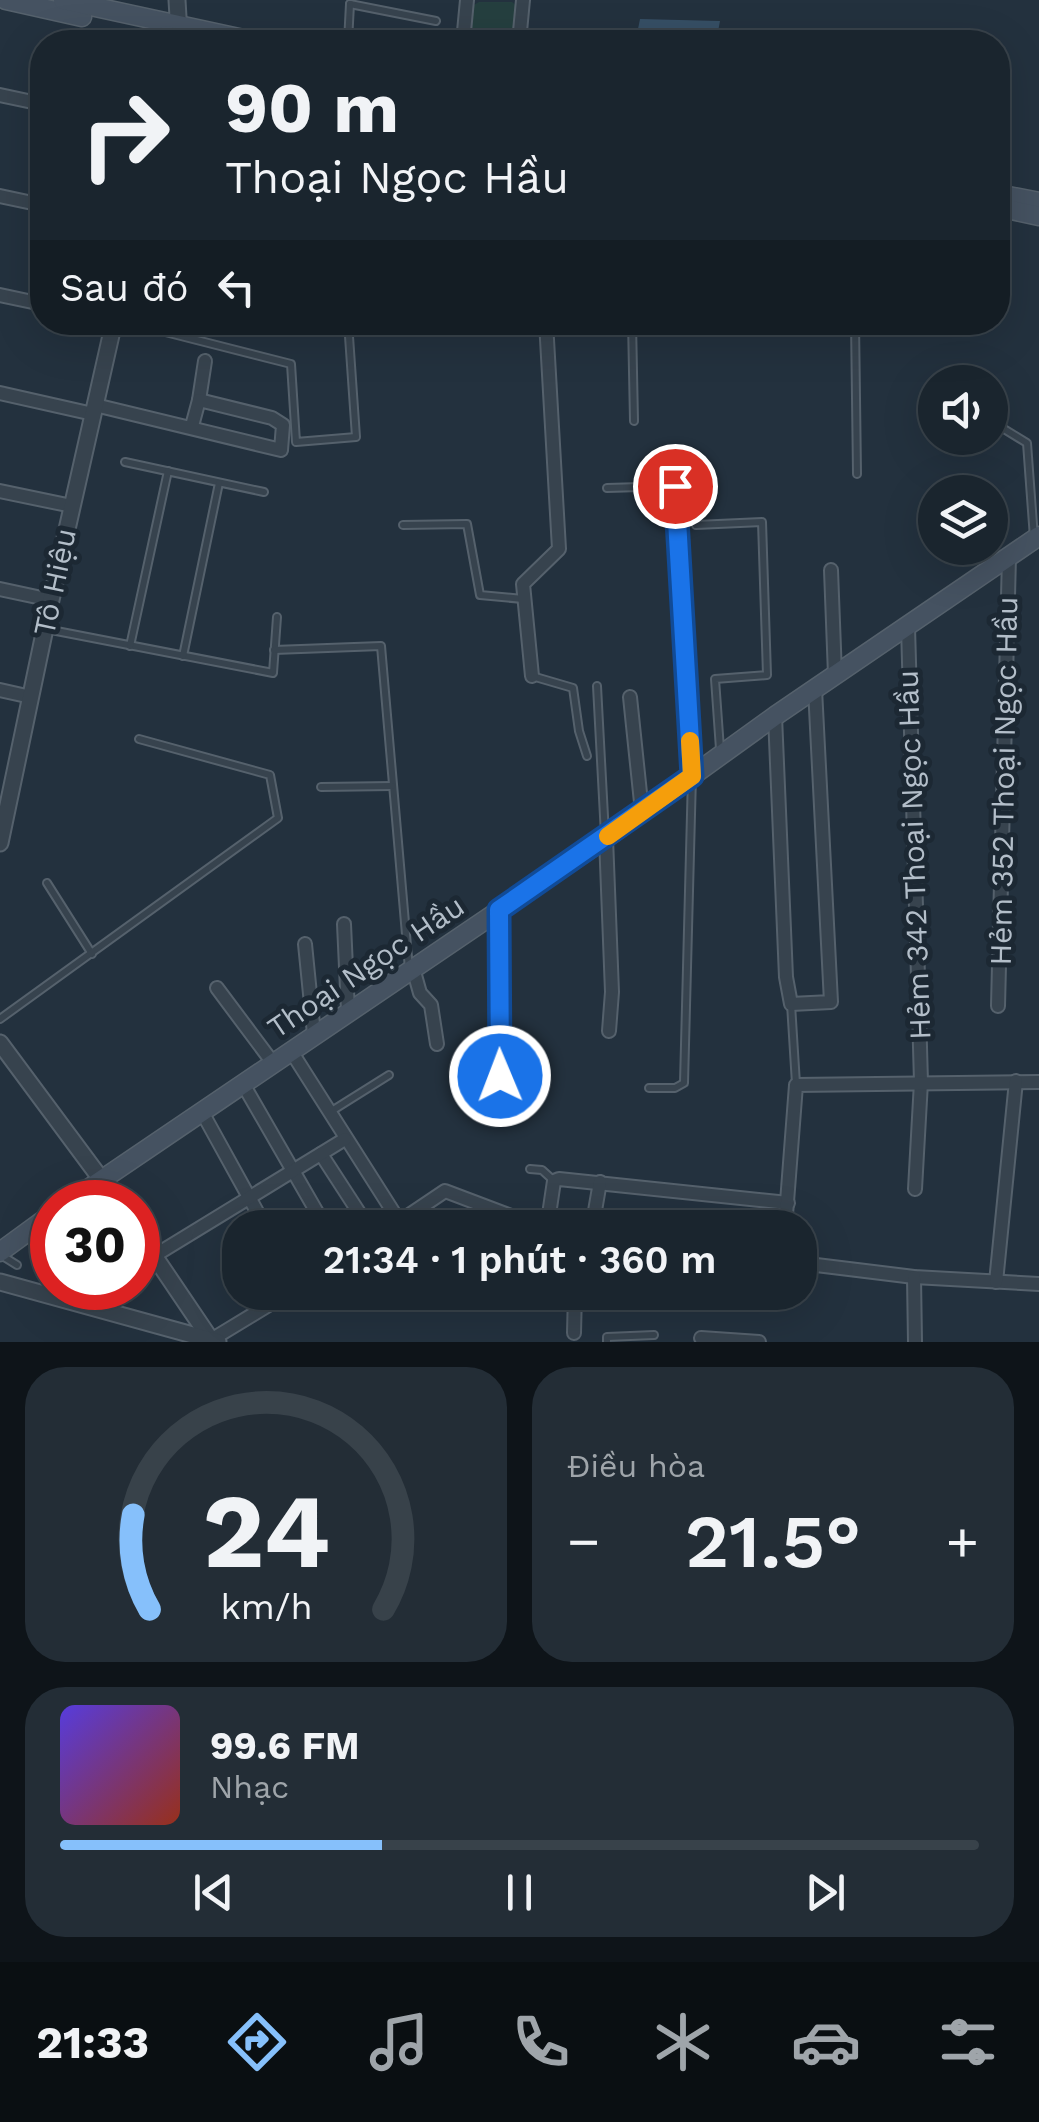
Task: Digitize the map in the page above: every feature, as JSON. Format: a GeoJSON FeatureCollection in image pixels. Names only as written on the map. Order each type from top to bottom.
{"type":"FeatureCollection","features":[{"type":"Feature","properties":{"kind":"main road"},"geometry":{"type":"LineString","coordinates":[[6,0],[153,30]]}},
{"type":"Feature","properties":{"kind":"main road"},"geometry":{"type":"LineString","coordinates":[[63,0],[162,30]]}},
{"type":"Feature","properties":{"kind":"main road"},"geometry":{"type":"LineString","coordinates":[[1010,196],[1039,202]]}},
{"type":"Feature","properties":{"kind":"main road"},"geometry":{"type":"LineString","coordinates":[[1010,210],[1039,216]]}},
{"type":"Feature","properties":{"kind":"main road","name":"Thoại Ngọc Hầu"},"geometry":{"type":"LineString","coordinates":[[93,1180],[202,1112],[606,838],[775,716],[1036,538]]}},
{"type":"Feature","properties":{"kind":"main road"},"geometry":{"type":"LineString","coordinates":[[0,1254],[30,1231]]}},
{"type":"Feature","properties":{"kind":"street"},"geometry":{"type":"LineString","coordinates":[[177,0],[178,30]]}},
{"type":"Feature","properties":{"kind":"street"},"geometry":{"type":"LineString","coordinates":[[464,30],[467,0]]}},
{"type":"Feature","properties":{"kind":"street"},"geometry":{"type":"LineString","coordinates":[[520,30],[523,0]]}},
{"type":"Feature","properties":{"kind":"street"},"geometry":{"type":"LineString","coordinates":[[0,95],[30,101]]}},
{"type":"Feature","properties":{"kind":"street"},"geometry":{"type":"LineString","coordinates":[[0,196],[30,202]]}},
{"type":"Feature","properties":{"kind":"street"},"geometry":{"type":"LineString","coordinates":[[0,296],[30,302]]}},
{"type":"Feature","properties":{"kind":"street","name":"Tô Hiệu"},"geometry":{"type":"LineString","coordinates":[[0,843],[5,795],[31,697],[111,335]]}},
{"type":"Feature","properties":{"kind":"street"},"geometry":{"type":"LineString","coordinates":[[532,676],[523,584],[560,549],[547,335]]}},
{"type":"Feature","properties":{"kind":"street"},"geometry":{"type":"LineString","coordinates":[[192,426],[205,361]]}},
{"type":"Feature","properties":{"kind":"street"},"geometry":{"type":"LineString","coordinates":[[0,393],[192,426],[281,450],[283,425],[272,418],[199,400]]}},
{"type":"Feature","properties":{"kind":"street"},"geometry":{"type":"LineString","coordinates":[[0,490],[72,506]]}},
{"type":"Feature","properties":{"kind":"street","name":"Hẻm 352 Thoại Ngọc Hầu"},"geometry":{"type":"LineString","coordinates":[[998,1006],[1009,556]]}},
{"type":"Feature","properties":{"kind":"street"},"geometry":{"type":"LineString","coordinates":[[831,570],[835,675]]}},
{"type":"Feature","properties":{"kind":"street"},"geometry":{"type":"LineString","coordinates":[[0,589],[51,600]]}},
{"type":"Feature","properties":{"kind":"street","name":"Hẻm 342 Thoại Ngọc Hầu"},"geometry":{"type":"LineString","coordinates":[[908,627],[921,1082],[916,1190]]}},
{"type":"Feature","properties":{"kind":"street"},"geometry":{"type":"LineString","coordinates":[[775,716],[790,1004],[831,1002],[815,689]]}},
{"type":"Feature","properties":{"kind":"street"},"geometry":{"type":"LineString","coordinates":[[0,690],[31,697]]}},
{"type":"Feature","properties":{"kind":"street"},"geometry":{"type":"LineString","coordinates":[[630,698],[642,812]]}},
{"type":"Feature","properties":{"kind":"street"},"geometry":{"type":"LineString","coordinates":[[606,838],[612,992],[609,1032]]}},
{"type":"Feature","properties":{"kind":"street"},"geometry":{"type":"LineString","coordinates":[[499,910],[499,1054],[502,1086],[510,1108]]}},
{"type":"Feature","properties":{"kind":"street"},"geometry":{"type":"LineString","coordinates":[[344,924],[348,1012]]}},
{"type":"Feature","properties":{"kind":"street"},"geometry":{"type":"LineString","coordinates":[[304,944],[314,1034]]}},
{"type":"Feature","properties":{"kind":"street"},"geometry":{"type":"LineString","coordinates":[[411,969],[420,993],[430,1005],[437,1044]]}},
{"type":"Feature","properties":{"kind":"street"},"geometry":{"type":"LineString","coordinates":[[217,988],[272,1063]]}},
{"type":"Feature","properties":{"kind":"street"},"geometry":{"type":"LineString","coordinates":[[0,1043],[99,1180]]}},
{"type":"Feature","properties":{"kind":"street"},"geometry":{"type":"LineString","coordinates":[[291,1051],[387,1210]]}},
{"type":"Feature","properties":{"kind":"street"},"geometry":{"type":"LineString","coordinates":[[996,1282],[1016,1082]]}},
{"type":"Feature","properties":{"kind":"street"},"geometry":{"type":"LineString","coordinates":[[787,1210],[796,1086],[1039,1082]]}},
{"type":"Feature","properties":{"kind":"street"},"geometry":{"type":"LineString","coordinates":[[243,1084],[316,1210]]}},
{"type":"Feature","properties":{"kind":"street"},"geometry":{"type":"LineString","coordinates":[[202,1112],[256,1210]]}},
{"type":"Feature","properties":{"kind":"street"},"geometry":{"type":"LineString","coordinates":[[160,1252],[345,1139]]}},
{"type":"Feature","properties":{"kind":"street"},"geometry":{"type":"LineString","coordinates":[[321,1154],[357,1210]]}},
{"type":"Feature","properties":{"kind":"street"},"geometry":{"type":"LineString","coordinates":[[548,1210],[554,1181],[564,1178],[788,1203]]}},
{"type":"Feature","properties":{"kind":"street"},"geometry":{"type":"LineString","coordinates":[[595,1210],[600,1182]]}},
{"type":"Feature","properties":{"kind":"street"},"geometry":{"type":"LineString","coordinates":[[417,1210],[445,1192],[495,1210]]}},
{"type":"Feature","properties":{"kind":"street"},"geometry":{"type":"LineString","coordinates":[[160,1265],[213,1341]]}},
{"type":"Feature","properties":{"kind":"street"},"geometry":{"type":"LineString","coordinates":[[817,1266],[914,1277],[1039,1284]]}},
{"type":"Feature","properties":{"kind":"street"},"geometry":{"type":"LineString","coordinates":[[13,1275],[213,1341]]}},
{"type":"Feature","properties":{"kind":"street"},"geometry":{"type":"LineString","coordinates":[[914,1277],[915,1342]]}},
{"type":"Feature","properties":{"kind":"street"},"geometry":{"type":"LineString","coordinates":[[213,1341],[262,1310]]}},
{"type":"Feature","properties":{"kind":"street"},"geometry":{"type":"LineString","coordinates":[[574,1310],[574,1333]]}},
{"type":"Feature","properties":{"kind":"street"},"geometry":{"type":"LineString","coordinates":[[701,1338],[759,1342]]}},
{"type":"Feature","properties":{"kind":"lane"},"geometry":{"type":"LineString","coordinates":[[349,30],[350,2],[436,21]]}},
{"type":"Feature","properties":{"kind":"lane"},"geometry":{"type":"LineString","coordinates":[[177,335],[291,364],[296,442],[356,437],[349,335]]}},
{"type":"Feature","properties":{"kind":"lane"},"geometry":{"type":"LineString","coordinates":[[632,335],[634,421]]}},
{"type":"Feature","properties":{"kind":"lane"},"geometry":{"type":"LineString","coordinates":[[855,335],[857,474]]}},
{"type":"Feature","properties":{"kind":"lane"},"geometry":{"type":"LineString","coordinates":[[1008,431],[1027,443],[1036,538]]}},
{"type":"Feature","properties":{"kind":"lane"},"geometry":{"type":"LineString","coordinates":[[125,462],[264,492]]}},
{"type":"Feature","properties":{"kind":"lane"},"geometry":{"type":"LineString","coordinates":[[130,646],[168,471]]}},
{"type":"Feature","properties":{"kind":"lane"},"geometry":{"type":"LineString","coordinates":[[183,656],[220,483]]}},
{"type":"Feature","properties":{"kind":"lane"},"geometry":{"type":"LineString","coordinates":[[607,488],[675,486],[692,776],[684,1084],[676,1088],[649,1088]]}},
{"type":"Feature","properties":{"kind":"lane"},"geometry":{"type":"LineString","coordinates":[[696,525],[762,522],[768,675],[715,680],[720,756]]}},
{"type":"Feature","properties":{"kind":"lane"},"geometry":{"type":"LineString","coordinates":[[403,525],[467,524],[480,595],[524,599]]}},
{"type":"Feature","properties":{"kind":"lane"},"geometry":{"type":"LineString","coordinates":[[44,629],[273,674],[277,617]]}},
{"type":"Feature","properties":{"kind":"lane"},"geometry":{"type":"LineString","coordinates":[[274,650],[381,646],[411,969]]}},
{"type":"Feature","properties":{"kind":"lane"},"geometry":{"type":"LineString","coordinates":[[532,676],[573,688],[587,756]]}},
{"type":"Feature","properties":{"kind":"lane"},"geometry":{"type":"LineString","coordinates":[[597,686],[606,838]]}},
{"type":"Feature","properties":{"kind":"lane"},"geometry":{"type":"LineString","coordinates":[[0,1019],[278,818],[270,775],[139,739]]}},
{"type":"Feature","properties":{"kind":"lane"},"geometry":{"type":"LineString","coordinates":[[321,786],[392,786]]}},
{"type":"Feature","properties":{"kind":"lane"},"geometry":{"type":"LineString","coordinates":[[47,883],[92,954]]}},
{"type":"Feature","properties":{"kind":"lane"},"geometry":{"type":"LineString","coordinates":[[790,1004],[796,1086]]}},
{"type":"Feature","properties":{"kind":"lane"},"geometry":{"type":"LineString","coordinates":[[329,1112],[388,1075]]}},
{"type":"Feature","properties":{"kind":"lane"},"geometry":{"type":"LineString","coordinates":[[530,1169],[542,1170],[554,1181]]}},
{"type":"Feature","properties":{"kind":"lane"},"geometry":{"type":"LineString","coordinates":[[0,1254],[13,1275]]}},
{"type":"Feature","properties":{"kind":"lane"},"geometry":{"type":"LineString","coordinates":[[606,1342],[607,1338],[654,1335]]}},
{"type":"Feature","properties":{"kind":"green space"},"geometry":{"type":"Polygon","coordinates":[[[479,2],[512,2],[516,5],[515,30],[469,30],[472,6],[479,2]]]}},
{"type":"Feature","properties":{"kind":"water"},"geometry":{"type":"Polygon","coordinates":[[[640,19],[720,21],[718,30],[638,30],[640,19]]]}},
{"type":"Feature","properties":{"kind":"slow traffic"},"geometry":{"type":"LineString","coordinates":[[608,836],[692,776],[690,741]]}},
{"type":"Feature","properties":{"kind":"route"},"geometry":{"type":"LineString","coordinates":[[500,1076],[499,910],[692,776],[675,486]]}}]}
